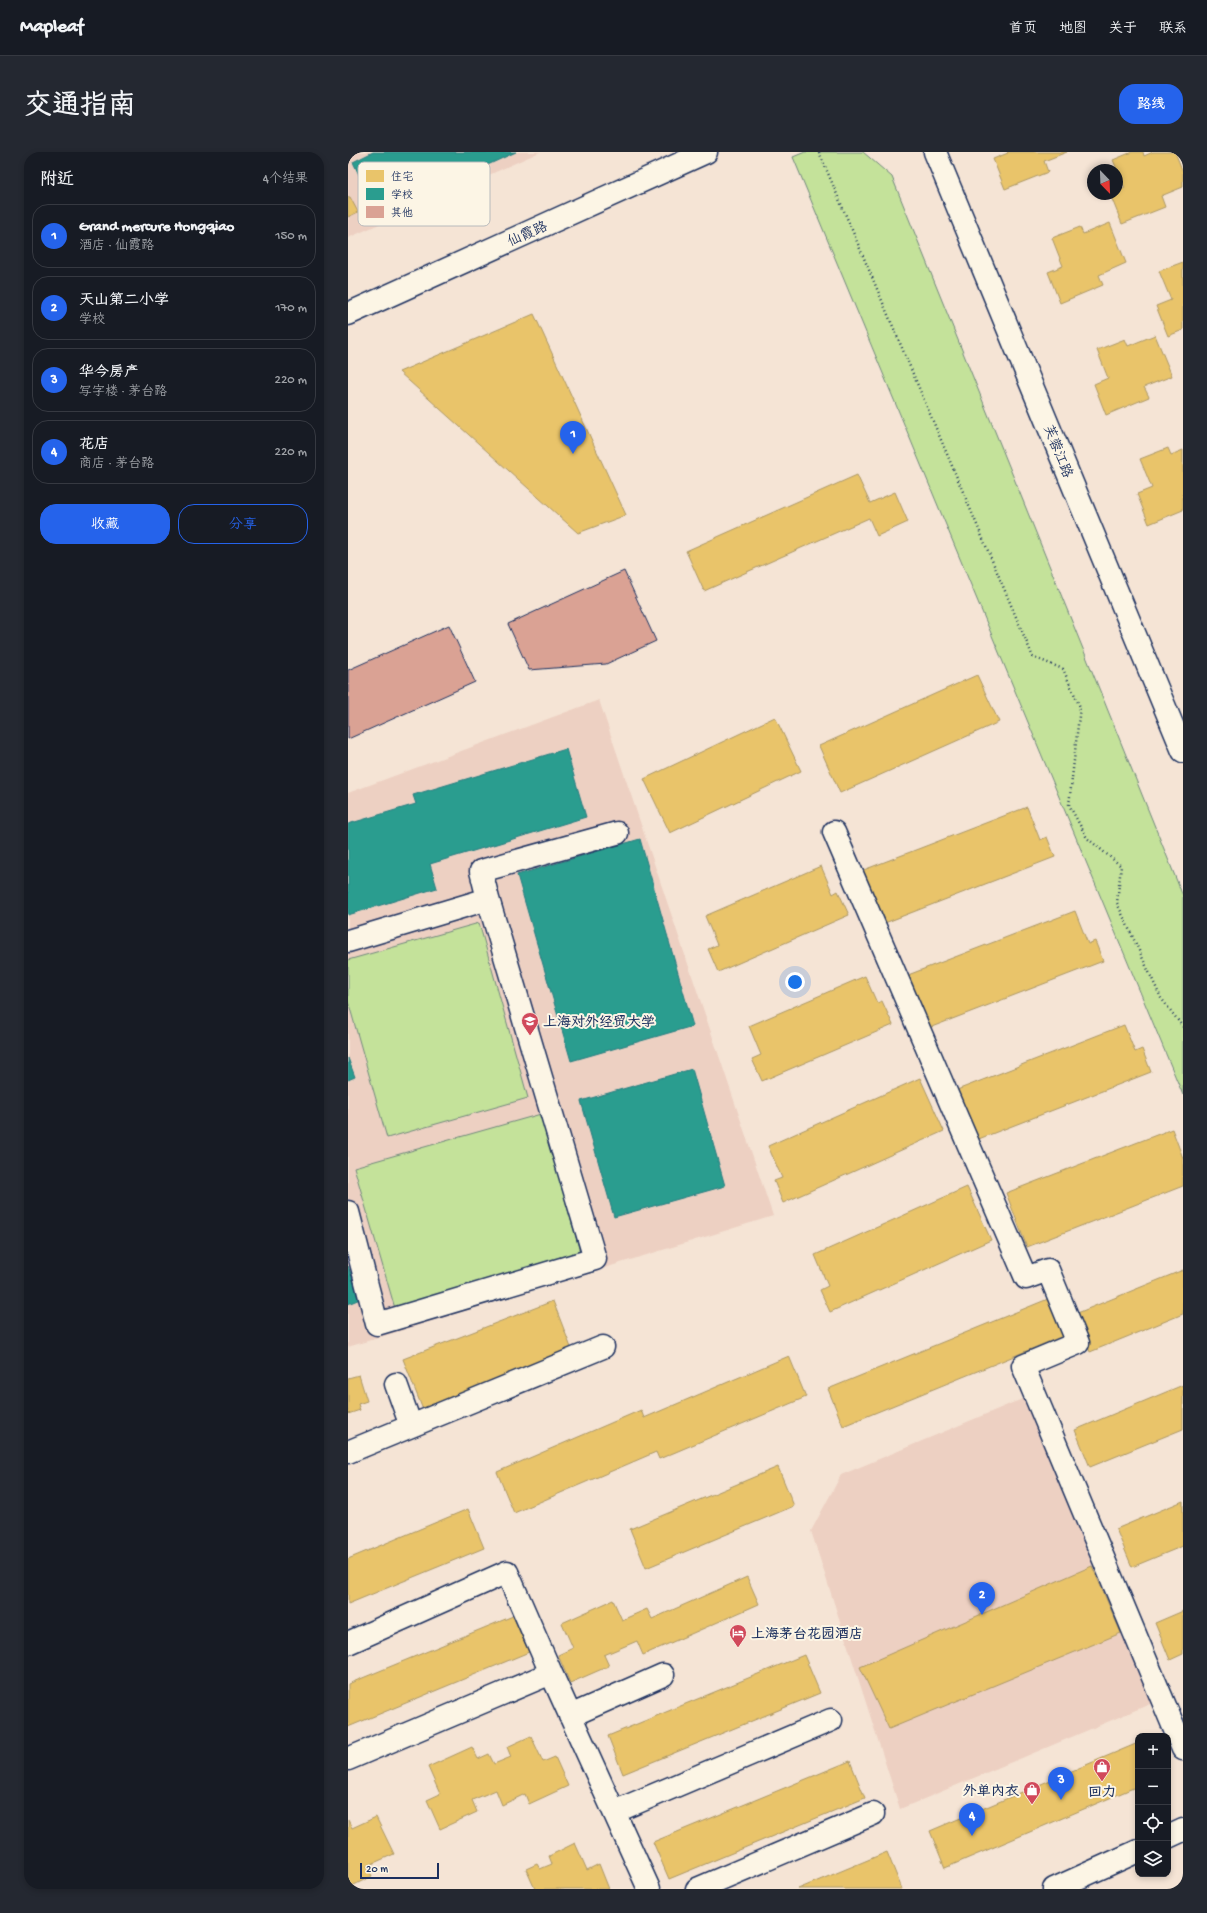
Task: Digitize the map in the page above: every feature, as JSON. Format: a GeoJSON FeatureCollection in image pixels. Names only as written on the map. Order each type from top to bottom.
{"type":"FeatureCollection","features":[{"type":"Feature","properties":{"kind":"street","name":"仙霞路"},"geometry":{"type":"LineString","coordinates":[[348,314],[706,152]]}},
{"type":"Feature","properties":{"kind":"street","name":"芙蓉江路"},"geometry":{"type":"LineString","coordinates":[[935,152],[1183,751]]}},
{"type":"Feature","properties":{"kind":"street"},"geometry":{"type":"LineString","coordinates":[[348,1212],[377,1324],[595,1259],[481,871],[617,832]]}},
{"type":"Feature","properties":{"kind":"street"},"geometry":{"type":"LineString","coordinates":[[834,832],[1026,1278],[1048,1270],[1078,1343],[1023,1366],[1183,1749]]}},
{"type":"Feature","properties":{"kind":"street"},"geometry":{"type":"LineString","coordinates":[[348,941],[488,899]]}},
{"type":"Feature","properties":{"kind":"street"},"geometry":{"type":"LineString","coordinates":[[348,1452],[604,1347]]}},
{"type":"Feature","properties":{"kind":"street"},"geometry":{"type":"LineString","coordinates":[[396,1384],[411,1426]]}},
{"type":"Feature","properties":{"kind":"street"},"geometry":{"type":"LineString","coordinates":[[348,1642],[507,1572],[570,1716],[649,1889]]}},
{"type":"Feature","properties":{"kind":"street"},"geometry":{"type":"LineString","coordinates":[[348,1758],[551,1672]]}},
{"type":"Feature","properties":{"kind":"street"},"geometry":{"type":"LineString","coordinates":[[570,1716],[663,1675]]}},
{"type":"Feature","properties":{"kind":"street"},"geometry":{"type":"LineString","coordinates":[[614,1812],[832,1720]]}},
{"type":"Feature","properties":{"kind":"street"},"geometry":{"type":"LineString","coordinates":[[697,1889],[873,1814]]}},
{"type":"Feature","properties":{"kind":"street"},"geometry":{"type":"LineString","coordinates":[[1171,1836],[1183,1830]]}},
{"type":"Feature","properties":{"kind":"street"},"geometry":{"type":"LineString","coordinates":[[1054,1889],[1135,1852]]}},
{"type":"Feature","properties":{"kind":"path"},"geometry":{"type":"LineString","coordinates":[[819,152],[1033,658],[1063,669],[1080,707],[1068,805],[1087,838],[1120,866],[1117,903],[1161,998],[1183,1027]]}},
{"type":"Feature","properties":{"kind":"shaded area"},"geometry":{"type":"Polygon","coordinates":[[[348,152],[540,152],[490,174],[490,162],[358,162],[358,226],[375,226],[348,238],[348,152]]]}},
{"type":"Feature","properties":{"kind":"shaded area","name":"上海对外经贸大学"},"geometry":{"type":"Polygon","coordinates":[[[599,700],[773,1216],[348,1347],[348,793],[599,700]]]}},
{"type":"Feature","properties":{"kind":"shaded area"},"geometry":{"type":"Polygon","coordinates":[[[1034,1394],[1162,1699],[900,1809],[811,1531],[841,1475],[1034,1394]]]}},
{"type":"Feature","properties":{"kind":"green space"},"geometry":{"type":"Polygon","coordinates":[[[805,152],[863,152],[892,177],[1183,896],[1183,1095],[793,157],[805,152]]]}},
{"type":"Feature","properties":{"kind":"green space"},"geometry":{"type":"Polygon","coordinates":[[[479,923],[528,1098],[387,1138],[348,1001],[348,960],[479,923]]]}},
{"type":"Feature","properties":{"kind":"green space"},"geometry":{"type":"Polygon","coordinates":[[[541,1114],[582,1259],[396,1312],[354,1167],[541,1114]]]}},
{"type":"Feature","properties":{"kind":"building: 住宅"},"geometry":{"type":"Polygon","coordinates":[[[1007,152],[1067,152],[1044,161],[1048,172],[1005,189],[993,159],[1008,153],[1007,152]]]}},
{"type":"Feature","properties":{"kind":"building: 住宅"},"geometry":{"type":"Polygon","coordinates":[[[1132,152],[1143,152],[1144,156],[1153,152],[1175,152],[1183,172],[1183,187],[1161,196],[1165,207],[1122,224],[1112,200],[1123,200],[1123,189],[1125,188],[1123,183],[1123,164],[1115,164],[1113,160],[1132,152]]]}},
{"type":"Feature","properties":{"kind":"building: 住宅"},"geometry":{"type":"Polygon","coordinates":[[[348,197],[350,197],[358,212],[348,217],[348,197]]]}},
{"type":"Feature","properties":{"kind":"building: 住宅"},"geometry":{"type":"Polygon","coordinates":[[[1110,223],[1126,263],[1099,275],[1103,285],[1060,303],[1048,272],[1063,266],[1052,238],[1080,227],[1083,234],[1110,223]]]}},
{"type":"Feature","properties":{"kind":"building: 住宅"},"geometry":{"type":"Polygon","coordinates":[[[1183,262],[1183,330],[1168,336],[1156,306],[1171,300],[1159,271],[1183,262]]]}},
{"type":"Feature","properties":{"kind":"building: 住宅"},"geometry":{"type":"Polygon","coordinates":[[[534,314],[626,515],[578,533],[399,372],[534,314]]]}},
{"type":"Feature","properties":{"kind":"building: 住宅"},"geometry":{"type":"Polygon","coordinates":[[[1155,335],[1172,376],[1144,387],[1149,397],[1106,415],[1094,384],[1108,378],[1097,350],[1125,339],[1128,346],[1155,335]]]}},
{"type":"Feature","properties":{"kind":"building: 住宅"},"geometry":{"type":"Polygon","coordinates":[[[1168,448],[1171,455],[1183,450],[1183,510],[1149,524],[1137,494],[1152,488],[1140,459],[1168,448]]]}},
{"type":"Feature","properties":{"kind":"building: 住宅"},"geometry":{"type":"Polygon","coordinates":[[[857,475],[870,503],[895,492],[908,522],[877,536],[869,518],[704,591],[686,551],[857,475]]]}},
{"type":"Feature","properties":{"kind":"building: 住宅"},"geometry":{"type":"Polygon","coordinates":[[[977,675],[999,722],[840,793],[819,746],[977,675]]]}},
{"type":"Feature","properties":{"kind":"building: 住宅"},"geometry":{"type":"Polygon","coordinates":[[[775,717],[801,771],[670,833],[644,779],[775,717]]]}},
{"type":"Feature","properties":{"kind":"building: 住宅"},"geometry":{"type":"Polygon","coordinates":[[[1027,807],[1040,840],[1047,837],[1055,857],[882,924],[861,871],[1027,807]]]}},
{"type":"Feature","properties":{"kind":"building: 住宅"},"geometry":{"type":"Polygon","coordinates":[[[821,866],[833,894],[838,891],[849,915],[718,972],[708,949],[717,945],[705,916],[821,866]]]}},
{"type":"Feature","properties":{"kind":"building: 住宅"},"geometry":{"type":"Polygon","coordinates":[[[1075,911],[1088,944],[1095,941],[1103,961],[929,1028],[908,975],[1075,911]]]}},
{"type":"Feature","properties":{"kind":"building: 住宅"},"geometry":{"type":"Polygon","coordinates":[[[865,976],[877,1003],[882,1001],[893,1025],[762,1081],[752,1059],[761,1055],[749,1026],[865,976]]]}},
{"type":"Feature","properties":{"kind":"building: 住宅"},"geometry":{"type":"Polygon","coordinates":[[[1124,1025],[1135,1052],[1142,1049],[1151,1072],[976,1140],[957,1090],[1124,1025]]]}},
{"type":"Feature","properties":{"kind":"building: 住宅"},"geometry":{"type":"Polygon","coordinates":[[[920,1078],[944,1131],[783,1203],[774,1181],[782,1178],[768,1146],[920,1078]]]}},
{"type":"Feature","properties":{"kind":"building: 住宅"},"geometry":{"type":"Polygon","coordinates":[[[1172,1129],[1183,1158],[1183,1186],[1027,1247],[1006,1193],[1172,1129]]]}},
{"type":"Feature","properties":{"kind":"building: 住宅"},"geometry":{"type":"Polygon","coordinates":[[[967,1187],[991,1240],[830,1312],[820,1290],[828,1286],[815,1255],[967,1187]]]}},
{"type":"Feature","properties":{"kind":"building: 住宅"},"geometry":{"type":"Polygon","coordinates":[[[1183,1270],[1183,1314],[1090,1352],[1075,1314],[1183,1270]]]}},
{"type":"Feature","properties":{"kind":"building: 住宅"},"geometry":{"type":"Polygon","coordinates":[[[1048,1299],[1063,1336],[843,1426],[828,1389],[1048,1299]]]}},
{"type":"Feature","properties":{"kind":"building: 住宅"},"geometry":{"type":"Polygon","coordinates":[[[553,1301],[575,1358],[425,1415],[403,1359],[553,1301]]]}},
{"type":"Feature","properties":{"kind":"building: 住宅"},"geometry":{"type":"Polygon","coordinates":[[[789,1356],[806,1397],[659,1459],[656,1452],[514,1513],[497,1472],[641,1410],[644,1418],[789,1356]]]}},
{"type":"Feature","properties":{"kind":"building: 住宅"},"geometry":{"type":"Polygon","coordinates":[[[359,1375],[367,1401],[358,1404],[360,1410],[348,1414],[348,1378],[359,1375]]]}},
{"type":"Feature","properties":{"kind":"building: 住宅"},"geometry":{"type":"Polygon","coordinates":[[[1183,1385],[1183,1429],[1090,1467],[1075,1430],[1183,1385]]]}},
{"type":"Feature","properties":{"kind":"building: 住宅"},"geometry":{"type":"Polygon","coordinates":[[[778,1467],[794,1506],[646,1568],[630,1529],[778,1467]]]}},
{"type":"Feature","properties":{"kind":"building: 住宅"},"geometry":{"type":"Polygon","coordinates":[[[1183,1501],[1183,1546],[1132,1567],[1116,1529],[1183,1501]]]}},
{"type":"Feature","properties":{"kind":"building: 住宅"},"geometry":{"type":"Polygon","coordinates":[[[468,1509],[484,1548],[348,1604],[348,1559],[468,1509]]]}},
{"type":"Feature","properties":{"kind":"building: 住宅"},"geometry":{"type":"Polygon","coordinates":[[[1092,1566],[1121,1633],[889,1729],[860,1667],[1092,1566]]]}},
{"type":"Feature","properties":{"kind":"building: 住宅"},"geometry":{"type":"Polygon","coordinates":[[[747,1577],[759,1604],[643,1655],[637,1641],[604,1655],[609,1666],[570,1683],[558,1655],[573,1648],[562,1623],[613,1600],[622,1620],[647,1609],[652,1619],[747,1577]]]}},
{"type":"Feature","properties":{"kind":"building: 住宅"},"geometry":{"type":"Polygon","coordinates":[[[1183,1611],[1183,1654],[1170,1660],[1155,1623],[1183,1611]]]}},
{"type":"Feature","properties":{"kind":"building: 住宅"},"geometry":{"type":"Polygon","coordinates":[[[513,1616],[529,1652],[348,1727],[348,1684],[513,1616]]]}},
{"type":"Feature","properties":{"kind":"building: 住宅"},"geometry":{"type":"Polygon","coordinates":[[[804,1655],[820,1693],[623,1774],[608,1736],[804,1655]]]}},
{"type":"Feature","properties":{"kind":"building: 住宅"},"geometry":{"type":"Polygon","coordinates":[[[531,1736],[543,1762],[555,1757],[568,1786],[529,1804],[525,1794],[502,1805],[496,1790],[472,1800],[477,1812],[440,1829],[427,1800],[440,1794],[428,1767],[472,1747],[478,1759],[489,1754],[494,1764],[511,1757],[507,1747],[531,1736]]]}},
{"type":"Feature","properties":{"kind":"building: 住宅"},"geometry":{"type":"Polygon","coordinates":[[[1135,1744],[1135,1787],[945,1868],[930,1831],[1135,1744]]]}},
{"type":"Feature","properties":{"kind":"building: 住宅"},"geometry":{"type":"Polygon","coordinates":[[[850,1761],[865,1798],[669,1879],[653,1842],[850,1761]]]}},
{"type":"Feature","properties":{"kind":"building: 住宅"},"geometry":{"type":"Polygon","coordinates":[[[376,1817],[394,1854],[367,1866],[372,1876],[348,1888],[348,1820],[352,1828],[376,1817]]]}},
{"type":"Feature","properties":{"kind":"building: 住宅"},"geometry":{"type":"Polygon","coordinates":[[[575,1843],[587,1870],[599,1864],[609,1889],[535,1889],[526,1869],[537,1864],[540,1869],[552,1864],[549,1856],[575,1843]]]}},
{"type":"Feature","properties":{"kind":"building: 住宅"},"geometry":{"type":"Polygon","coordinates":[[[887,1852],[902,1889],[798,1889],[887,1852]]]}},
{"type":"Feature","properties":{"kind":"building: 学校"},"geometry":{"type":"Polygon","coordinates":[[[373,152],[516,152],[490,164],[490,162],[358,162],[358,173],[353,162],[373,152]]]}},
{"type":"Feature","properties":{"kind":"building: 学校"},"geometry":{"type":"Polygon","coordinates":[[[566,749],[586,817],[430,864],[437,888],[348,915],[348,824],[416,804],[413,795],[566,749]]]}},
{"type":"Feature","properties":{"kind":"building: 学校"},"geometry":{"type":"Polygon","coordinates":[[[640,839],[693,1026],[571,1061],[517,875],[640,839]]]}},
{"type":"Feature","properties":{"kind":"building: 学校"},"geometry":{"type":"Polygon","coordinates":[[[348,1058],[355,1077],[348,1080],[348,1058]]]}},
{"type":"Feature","properties":{"kind":"building: 学校"},"geometry":{"type":"Polygon","coordinates":[[[692,1069],[725,1186],[614,1217],[581,1101],[692,1069]]]}},
{"type":"Feature","properties":{"kind":"building: 学校"},"geometry":{"type":"Polygon","coordinates":[[[348,1266],[360,1299],[348,1304],[348,1266]]]}},
{"type":"Feature","properties":{"kind":"building: 其他"},"geometry":{"type":"Polygon","coordinates":[[[624,571],[656,641],[606,664],[529,670],[508,624],[624,571]]]}},
{"type":"Feature","properties":{"kind":"building: 其他"},"geometry":{"type":"Polygon","coordinates":[[[449,625],[475,682],[348,739],[348,670],[449,625]]]}},
{"type":"Feature","properties":{"kind":"place","name":"Grand mercure Hongqiao"},"geometry":{"type":"Point","coordinates":[573,454]}},
{"type":"Feature","properties":{"kind":"place","name":"上海对外经贸大学"},"geometry":{"type":"Point","coordinates":[530,1036]}},
{"type":"Feature","properties":{"kind":"place","name":"天山第二小学"},"geometry":{"type":"Point","coordinates":[982,1615]}},
{"type":"Feature","properties":{"kind":"place","name":"上海茅台花园酒店"},"geometry":{"type":"Point","coordinates":[738,1648]}},
{"type":"Feature","properties":{"kind":"place","name":"回力"},"geometry":{"type":"Point","coordinates":[1102,1782]}},
{"type":"Feature","properties":{"kind":"place","name":"华今房产"},"geometry":{"type":"Point","coordinates":[1061,1800]}},
{"type":"Feature","properties":{"kind":"place","name":"外单内衣"},"geometry":{"type":"Point","coordinates":[1032,1805]}},
{"type":"Feature","properties":{"kind":"place","name":"花店"},"geometry":{"type":"Point","coordinates":[972,1836]}}]}
